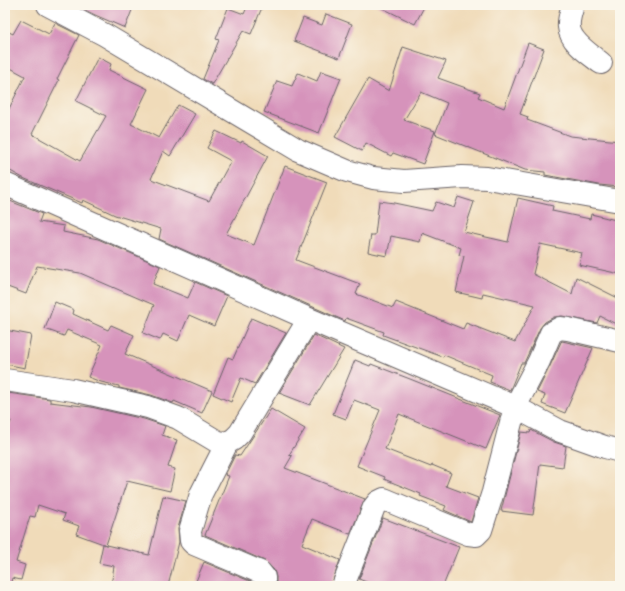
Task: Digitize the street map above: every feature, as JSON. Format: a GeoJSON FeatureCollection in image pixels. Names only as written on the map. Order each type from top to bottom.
{"type":"FeatureCollection","features":[{"type":"Feature","properties":{"kind":"street"},"geometry":{"type":"LineString","coordinates":[[48,5],[105,35],[298,150],[347,171],[373,178],[404,181],[462,177],[486,178],[620,201]]}},
{"type":"Feature","properties":{"kind":"street"},"geometry":{"type":"LineString","coordinates":[[572,5],[569,23],[570,32],[583,49],[601,63]]}},
{"type":"Feature","properties":{"kind":"street"},"geometry":{"type":"LineString","coordinates":[[5,184],[309,319],[515,407],[560,431],[620,451]]}},
{"type":"Feature","properties":{"kind":"street"},"geometry":{"type":"LineString","coordinates":[[5,380],[73,390],[148,407],[178,418],[218,442],[226,443],[234,439],[240,433],[309,319]]}},
{"type":"Feature","properties":{"kind":"street"},"geometry":{"type":"LineString","coordinates":[[343,586],[374,508],[378,502],[384,499],[471,535],[478,533],[481,530],[493,492],[515,407],[539,362],[551,333],[554,330],[568,328],[620,341]]}},
{"type":"Feature","properties":{"kind":"street"},"geometry":{"type":"LineString","coordinates":[[226,443],[201,494],[190,530],[191,541],[194,544],[260,572],[264,577],[264,586]]}},
{"type":"Feature","properties":{"kind":"building"},"geometry":{"type":"Polygon","coordinates":[[[75,5],[134,5],[125,28],[75,5]]]}},
{"type":"Feature","properties":{"kind":"building"},"geometry":{"type":"Polygon","coordinates":[[[248,5],[263,5],[251,34],[243,31],[212,84],[203,79],[219,40],[216,39],[228,8],[244,14],[248,5]]]}},
{"type":"Feature","properties":{"kind":"building"},"geometry":{"type":"Polygon","coordinates":[[[376,5],[425,5],[415,24],[376,5]]]}},
{"type":"Feature","properties":{"kind":"building"},"geometry":{"type":"Polygon","coordinates":[[[326,14],[352,24],[339,58],[294,41],[303,18],[322,25],[326,14]]]}},
{"type":"Feature","properties":{"kind":"building"},"geometry":{"type":"Polygon","coordinates":[[[21,20],[49,34],[55,23],[79,35],[57,79],[59,80],[32,134],[80,161],[106,116],[76,101],[98,57],[111,64],[109,70],[148,89],[131,124],[159,138],[178,105],[195,114],[170,156],[163,151],[151,179],[209,201],[231,161],[207,148],[216,131],[241,143],[242,141],[268,156],[226,234],[254,245],[285,166],[327,182],[296,260],[360,284],[356,294],[393,308],[396,302],[463,329],[466,323],[515,342],[535,305],[483,293],[482,298],[456,292],[464,256],[459,255],[461,248],[422,233],[420,242],[391,236],[387,256],[368,252],[371,235],[375,235],[379,201],[432,211],[436,202],[454,208],[458,197],[474,202],[464,232],[508,242],[518,198],[553,206],[552,211],[590,219],[591,214],[620,221],[620,274],[579,265],[582,253],[540,244],[533,274],[572,294],[576,277],[620,299],[620,326],[600,316],[597,323],[562,316],[554,317],[545,322],[540,328],[524,363],[521,363],[510,390],[490,382],[492,375],[444,355],[443,357],[383,335],[384,332],[346,318],[345,321],[159,239],[161,229],[115,215],[83,200],[82,203],[23,178],[5,168],[5,117],[25,76],[5,65],[5,30],[13,34],[21,20]]]}},
{"type":"Feature","properties":{"kind":"building"},"geometry":{"type":"Polygon","coordinates":[[[528,43],[544,49],[520,114],[528,117],[527,120],[570,136],[620,141],[620,187],[599,185],[545,175],[545,172],[525,170],[435,134],[447,103],[421,92],[404,120],[435,131],[423,164],[393,153],[391,156],[366,143],[362,151],[335,137],[368,79],[389,91],[403,47],[446,61],[438,78],[480,93],[478,97],[504,108],[528,43]]]}},
{"type":"Feature","properties":{"kind":"building"},"geometry":{"type":"Polygon","coordinates":[[[321,71],[341,78],[319,133],[264,112],[277,81],[292,86],[298,73],[317,81],[321,71]]]}},
{"type":"Feature","properties":{"kind":"building"},"geometry":{"type":"Polygon","coordinates":[[[5,199],[42,214],[39,222],[64,226],[63,232],[98,239],[160,266],[153,284],[188,298],[195,282],[227,296],[214,326],[189,315],[178,341],[163,334],[160,340],[143,333],[154,305],[80,273],[37,266],[26,294],[5,286],[5,199]]]}},
{"type":"Feature","properties":{"kind":"building"},"geometry":{"type":"Polygon","coordinates":[[[55,302],[74,310],[73,314],[108,330],[111,325],[134,335],[125,354],[212,391],[202,413],[174,401],[173,403],[151,395],[119,388],[119,386],[88,377],[102,345],[67,330],[64,336],[45,329],[55,302]]]}},
{"type":"Feature","properties":{"kind":"building"},"geometry":{"type":"Polygon","coordinates":[[[251,318],[286,333],[255,384],[241,378],[231,402],[213,394],[228,357],[233,359],[251,318]]]}},
{"type":"Feature","properties":{"kind":"building"},"geometry":{"type":"Polygon","coordinates":[[[5,330],[31,335],[25,368],[5,364],[5,330]]]}},
{"type":"Feature","properties":{"kind":"building"},"geometry":{"type":"Polygon","coordinates":[[[314,335],[344,349],[310,405],[279,393],[314,335]]]}},
{"type":"Feature","properties":{"kind":"building"},"geometry":{"type":"Polygon","coordinates":[[[562,341],[593,348],[565,413],[542,404],[545,395],[537,392],[562,341]]]}},
{"type":"Feature","properties":{"kind":"building"},"geometry":{"type":"Polygon","coordinates":[[[355,360],[370,366],[371,364],[500,415],[486,449],[399,414],[385,449],[451,473],[446,486],[478,498],[471,522],[444,510],[446,506],[420,496],[421,494],[357,466],[380,410],[354,400],[346,419],[333,414],[355,360]]]}},
{"type":"Feature","properties":{"kind":"building"},"geometry":{"type":"Polygon","coordinates":[[[8,393],[50,399],[50,402],[91,407],[144,419],[165,426],[162,435],[177,440],[168,467],[175,469],[170,491],[127,481],[106,545],[76,534],[79,526],[63,520],[65,514],[38,505],[35,517],[30,516],[16,562],[25,565],[21,580],[12,578],[10,586],[5,586],[5,435],[11,421],[5,421],[8,393]]]}},
{"type":"Feature","properties":{"kind":"building"},"geometry":{"type":"Polygon","coordinates":[[[271,409],[305,429],[289,455],[292,456],[285,468],[365,499],[350,534],[312,519],[302,544],[340,560],[331,586],[276,586],[274,570],[265,561],[205,535],[229,476],[225,475],[235,455],[240,456],[271,409]]]}},
{"type":"Feature","properties":{"kind":"building"},"geometry":{"type":"Polygon","coordinates":[[[531,430],[554,442],[566,446],[563,467],[540,464],[533,515],[501,511],[521,432],[530,433],[531,430]]]}},
{"type":"Feature","properties":{"kind":"building"},"geometry":{"type":"Polygon","coordinates":[[[163,496],[186,501],[178,528],[179,542],[168,586],[111,586],[114,566],[99,563],[103,544],[149,555],[163,496]]]}},
{"type":"Feature","properties":{"kind":"building"},"geometry":{"type":"Polygon","coordinates":[[[383,518],[459,547],[443,586],[376,586],[359,579],[383,518]]]}},
{"type":"Feature","properties":{"kind":"building"},"geometry":{"type":"Polygon","coordinates":[[[204,562],[252,582],[252,586],[209,586],[196,581],[204,562]]]}}]}
